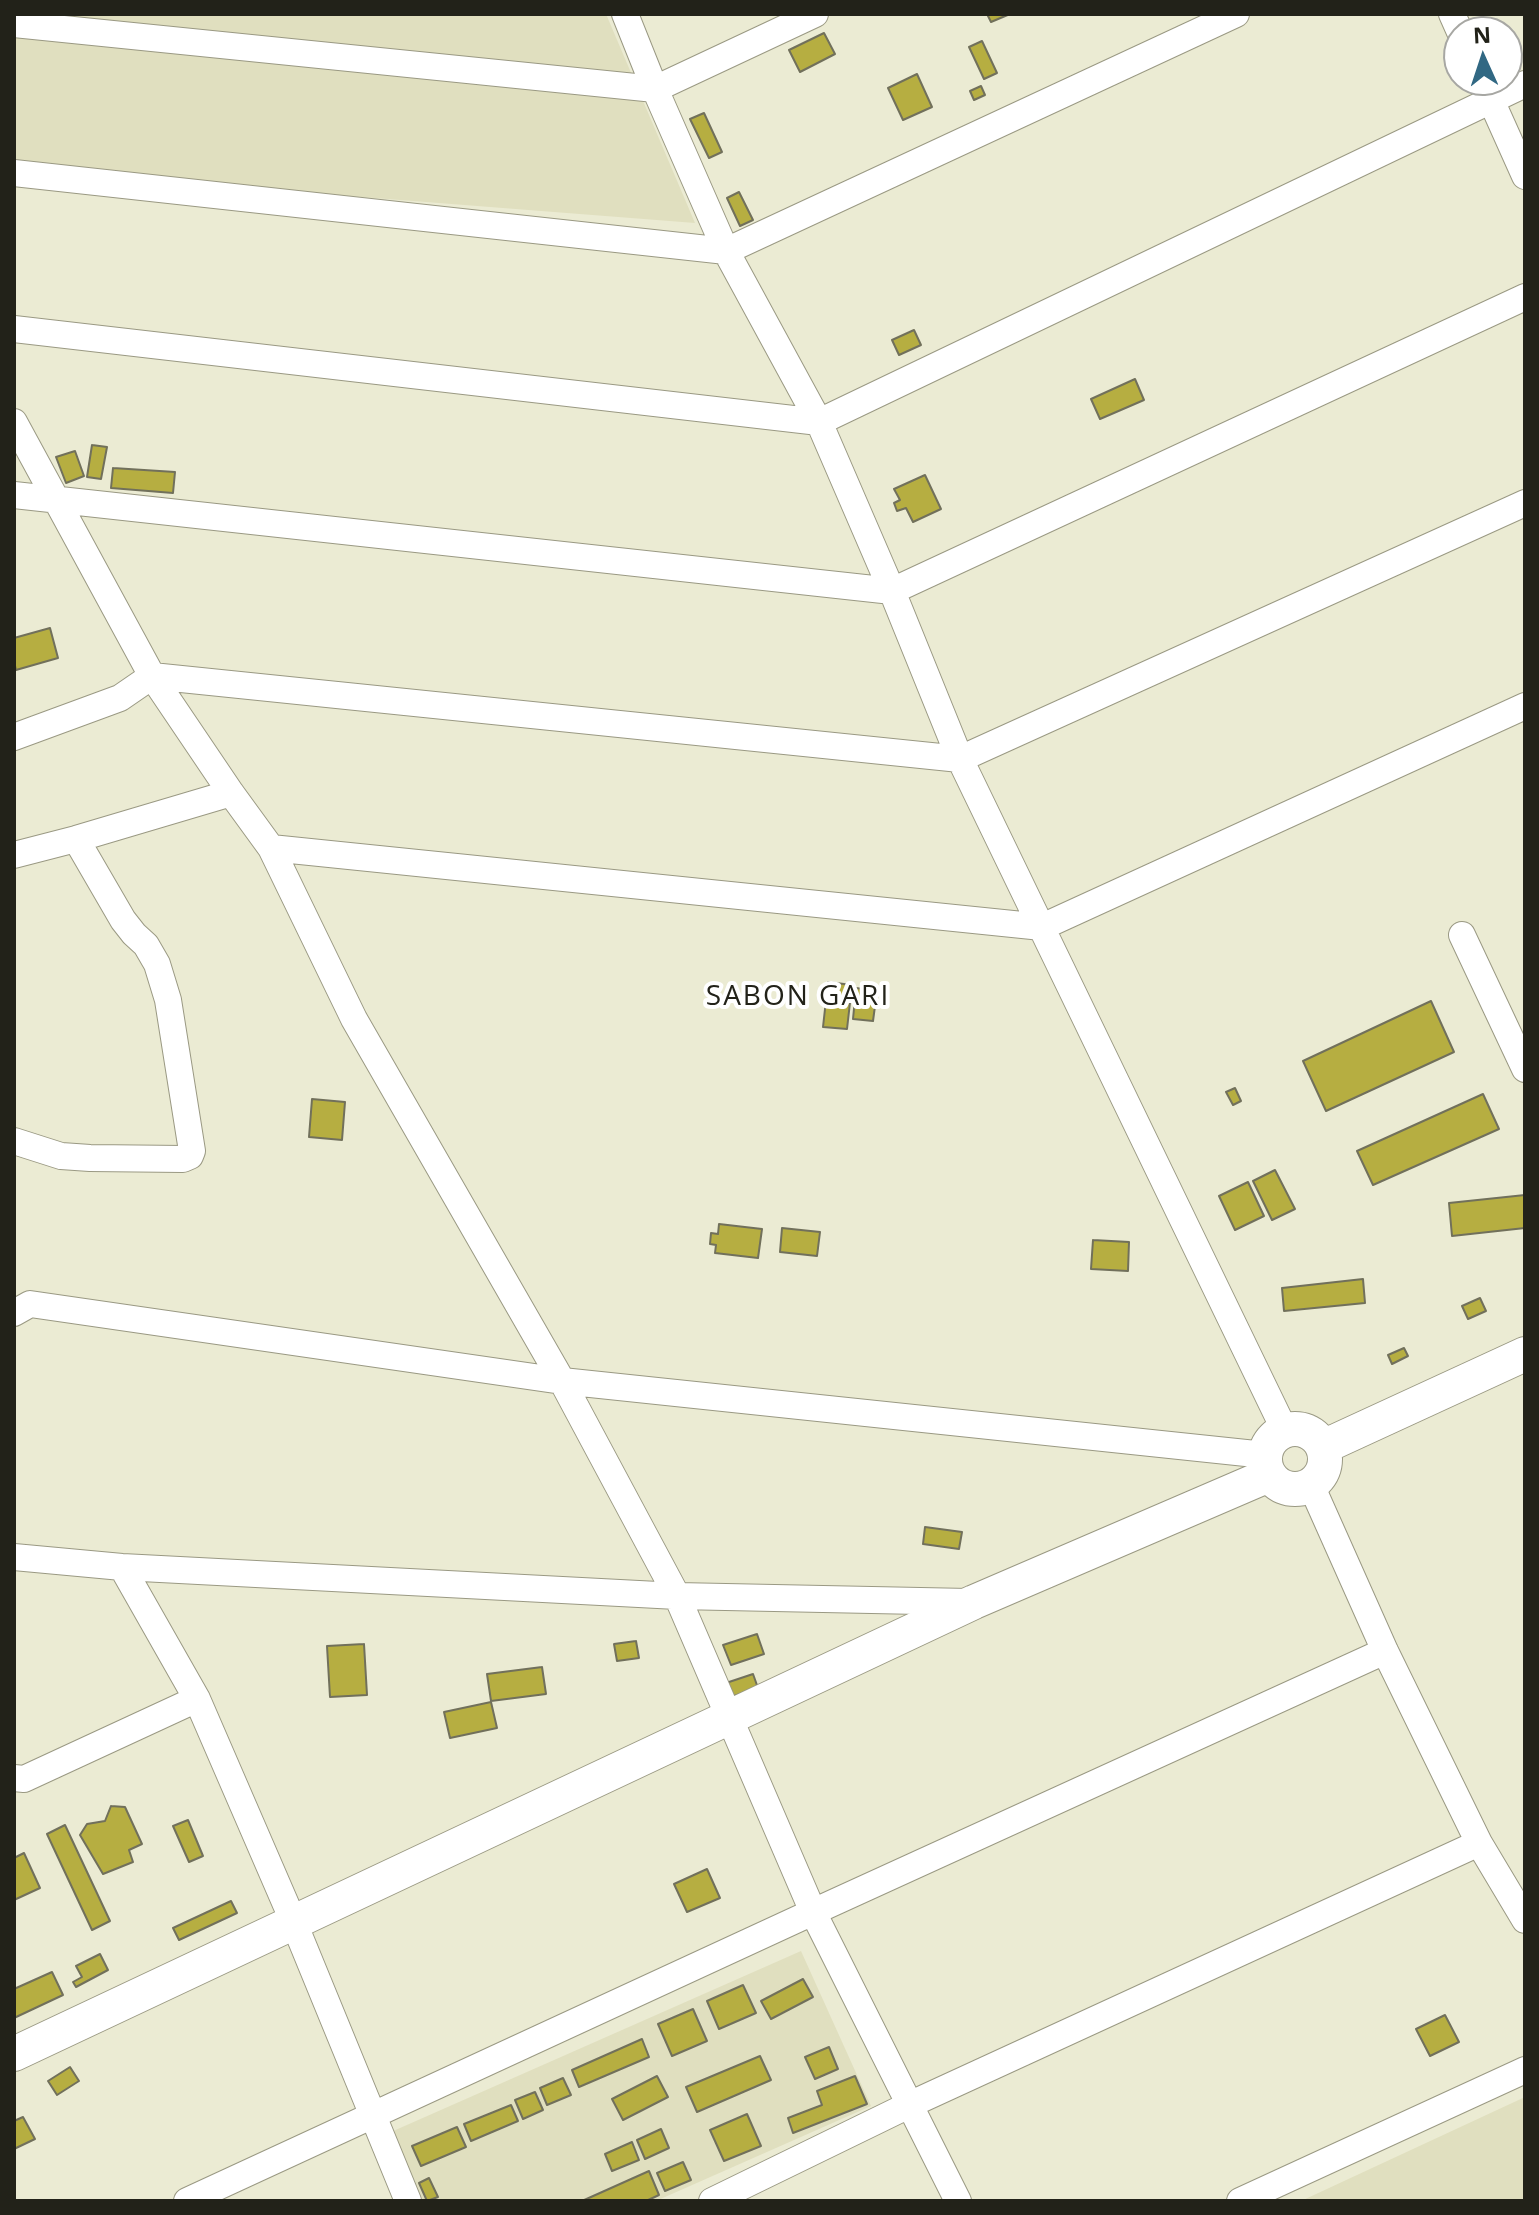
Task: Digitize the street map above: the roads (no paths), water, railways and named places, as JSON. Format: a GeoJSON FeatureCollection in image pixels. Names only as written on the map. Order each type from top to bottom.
{"type":"FeatureCollection","features":[{"type":"Feature","properties":{"kind":"main road"},"geometry":{"type":"LineString","coordinates":[[1323,1447],[1525,1354]]}},
{"type":"Feature","properties":{"kind":"main road"},"geometry":{"type":"LineString","coordinates":[[14,2054],[974,1602],[1273,1453],[1303,1430],[1323,1447],[1325,1464],[1318,1480],[1311,1485],[1302,1489],[1283,1487],[1275,1482],[1273,1453]]}},
{"type":"Feature","properties":{"kind":"street"},"geometry":{"type":"LineString","coordinates":[[14,1313],[30,1304],[562,1381],[1273,1453],[1121,1095],[960,759],[819,422],[726,251],[625,14]]}},
{"type":"Feature","properties":{"kind":"street"},"geometry":{"type":"LineString","coordinates":[[14,24],[655,89],[815,14]]}},
{"type":"Feature","properties":{"kind":"street"},"geometry":{"type":"LineString","coordinates":[[14,173],[726,251],[1236,14]]}},
{"type":"Feature","properties":{"kind":"street"},"geometry":{"type":"LineString","coordinates":[[14,329],[819,422],[1474,96]]}},
{"type":"Feature","properties":{"kind":"street"},"geometry":{"type":"LineString","coordinates":[[1489,96],[1525,176]]}},
{"type":"Feature","properties":{"kind":"street"},"geometry":{"type":"LineString","coordinates":[[14,495],[892,591],[1525,297]]}},
{"type":"Feature","properties":{"kind":"street"},"geometry":{"type":"LineString","coordinates":[[14,422],[152,676],[271,848],[354,1019],[562,1381],[677,1596],[813,1912],[958,2201]]}},
{"type":"Feature","properties":{"kind":"street"},"geometry":{"type":"LineString","coordinates":[[14,737],[120,698],[152,676],[960,759],[1525,503]]}},
{"type":"Feature","properties":{"kind":"street"},"geometry":{"type":"LineString","coordinates":[[271,848],[1042,927],[1525,706]]}},
{"type":"Feature","properties":{"kind":"street"},"geometry":{"type":"LineString","coordinates":[[14,855],[231,793]]}},
{"type":"Feature","properties":{"kind":"street"},"geometry":{"type":"LineString","coordinates":[[14,1141],[61,1156],[90,1158],[183,1159],[190,1156],[192,1151],[168,1000],[157,964],[146,945],[123,920],[76,839]]}},
{"type":"Feature","properties":{"kind":"street"},"geometry":{"type":"LineString","coordinates":[[1462,935],[1525,1069]]}},
{"type":"Feature","properties":{"kind":"street"},"geometry":{"type":"LineString","coordinates":[[1311,1485],[1385,1651],[1479,1843],[1525,1920]]}},
{"type":"Feature","properties":{"kind":"street"},"geometry":{"type":"LineString","coordinates":[[14,1557],[122,1567],[677,1596],[974,1602]]}},
{"type":"Feature","properties":{"kind":"street"},"geometry":{"type":"LineString","coordinates":[[122,1567],[197,1699],[294,1923],[408,2201]]}},
{"type":"Feature","properties":{"kind":"street"},"geometry":{"type":"LineString","coordinates":[[187,2201],[1385,1651]]}},
{"type":"Feature","properties":{"kind":"street"},"geometry":{"type":"LineString","coordinates":[[14,1778],[24,1779],[197,1699]]}},
{"type":"Feature","properties":{"kind":"street"},"geometry":{"type":"LineString","coordinates":[[712,2201],[909,2105],[1479,1843]]}},
{"type":"Feature","properties":{"kind":"street"},"geometry":{"type":"LineString","coordinates":[[1240,2201],[1525,2070]]}},
{"type":"Feature","properties":{"kind":"district","name":"SABON GARI"},"geometry":{"type":"Point","coordinates":[798,997]}}]}
